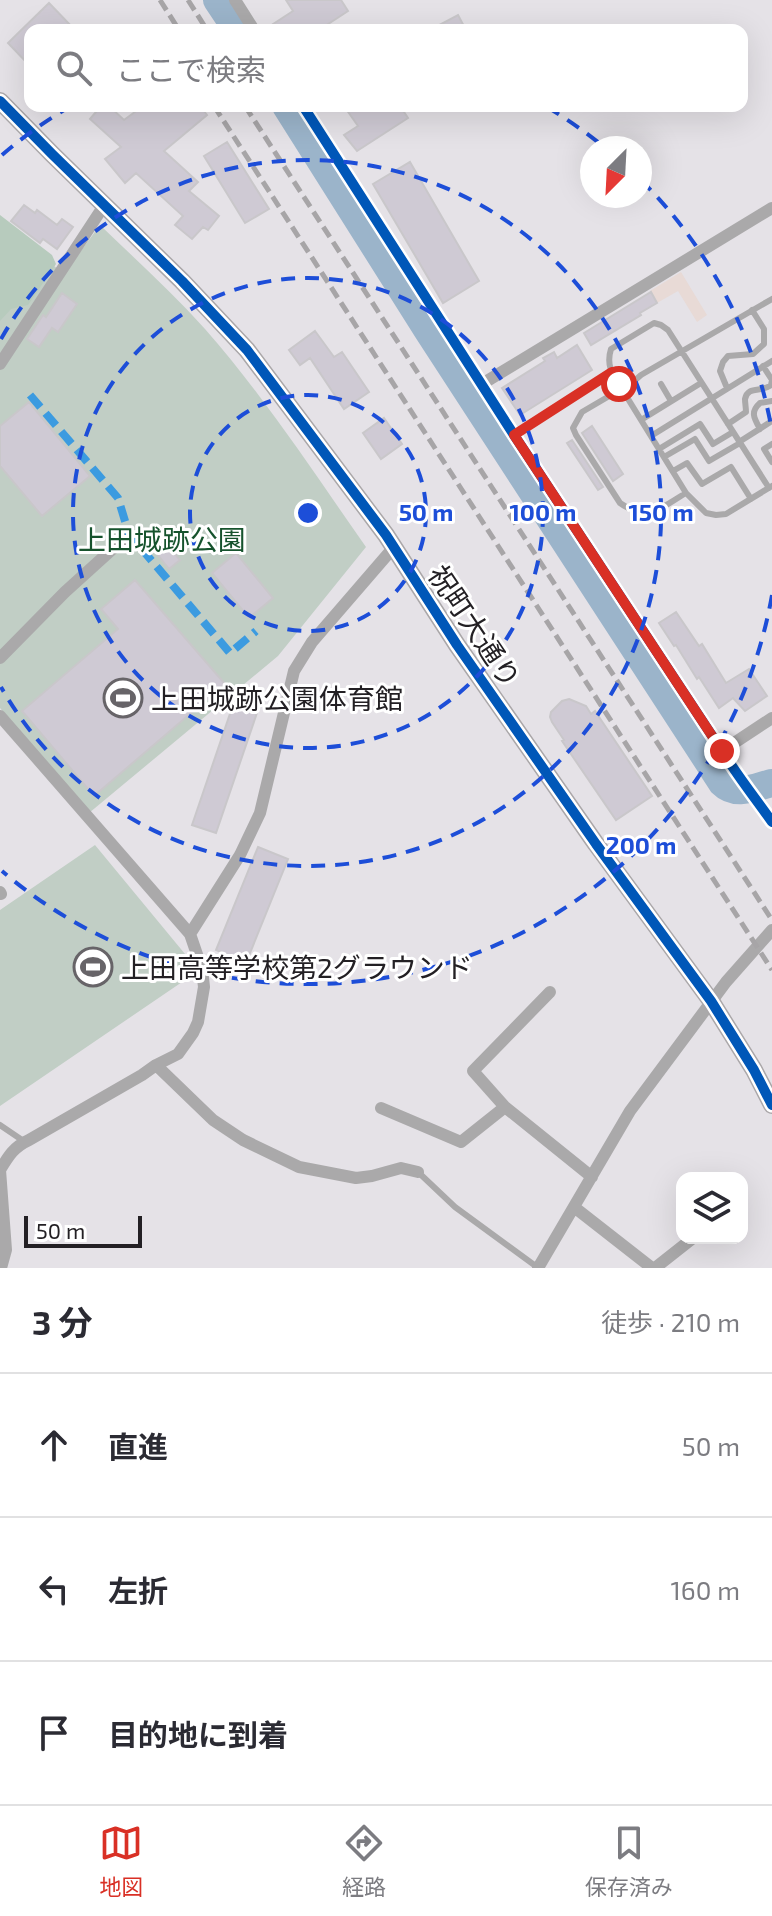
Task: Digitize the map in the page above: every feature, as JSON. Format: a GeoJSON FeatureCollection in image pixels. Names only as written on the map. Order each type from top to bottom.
{"type":"FeatureCollection","features":[{"type":"Feature","properties":{"kind":"street"},"geometry":{"type":"LineString","coordinates":[[235,0],[250,24]]}},
{"type":"Feature","properties":{"kind":"street","name":"祝町大通り"},"geometry":{"type":"LineString","coordinates":[[0,101],[216,315],[247,350],[394,547],[457,645],[561,794],[711,1001],[772,1105]]}},
{"type":"Feature","properties":{"kind":"street"},"geometry":{"type":"LineString","coordinates":[[307,112],[514,435],[772,822]]}},
{"type":"Feature","properties":{"kind":"street"},"geometry":{"type":"LineString","coordinates":[[0,364],[105,204]]}},
{"type":"Feature","properties":{"kind":"street"},"geometry":{"type":"LineString","coordinates":[[482,384],[772,208]]}},
{"type":"Feature","properties":{"kind":"street"},"geometry":{"type":"LineString","coordinates":[[0,658],[65,592],[129,534]]}},
{"type":"Feature","properties":{"kind":"street"},"geometry":{"type":"LineString","coordinates":[[190,934],[240,855],[260,813],[294,671],[312,642],[394,547]]}},
{"type":"Feature","properties":{"kind":"street"},"geometry":{"type":"LineString","coordinates":[[0,716],[190,934],[202,969],[204,987],[198,1022],[178,1054],[18,1145],[0,1170],[6,1250],[1,1268]]}},
{"type":"Feature","properties":{"kind":"street"},"geometry":{"type":"LineString","coordinates":[[722,751],[772,718]]}},
{"type":"Feature","properties":{"kind":"street"},"geometry":{"type":"LineString","coordinates":[[538,1268],[630,1111],[711,1001],[772,930]]}},
{"type":"Feature","properties":{"kind":"street"},"geometry":{"type":"LineString","coordinates":[[550,992],[473,1071],[505,1107],[592,1177]]}},
{"type":"Feature","properties":{"kind":"street"},"geometry":{"type":"LineString","coordinates":[[156,1065],[213,1120],[243,1140],[299,1167],[356,1178],[401,1168],[418,1172]]}},
{"type":"Feature","properties":{"kind":"street"},"geometry":{"type":"LineString","coordinates":[[381,1108],[461,1142],[505,1107]]}},
{"type":"Feature","properties":{"kind":"street"},"geometry":{"type":"LineString","coordinates":[[574,1207],[654,1268],[685,1244]]}},
{"type":"Feature","properties":{"kind":"lane"},"geometry":{"type":"LineString","coordinates":[[625,394],[641,375],[772,299]]}},
{"type":"Feature","properties":{"kind":"lane"},"geometry":{"type":"LineString","coordinates":[[727,388],[720,371],[728,356],[753,354],[764,344],[764,329],[752,310]]}},
{"type":"Feature","properties":{"kind":"lane"},"geometry":{"type":"LineString","coordinates":[[654,323],[668,330],[771,487],[726,514],[706,513],[686,493],[612,372],[608,365],[611,349],[654,323]]}},
{"type":"Feature","properties":{"kind":"lane"},"geometry":{"type":"LineString","coordinates":[[651,436],[772,362]]}},
{"type":"Feature","properties":{"kind":"lane"},"geometry":{"type":"LineString","coordinates":[[728,424],[746,412],[745,400],[749,392],[764,390],[771,385],[772,380],[763,366]]}},
{"type":"Feature","properties":{"kind":"lane"},"geometry":{"type":"LineString","coordinates":[[514,435],[612,372]]}},
{"type":"Feature","properties":{"kind":"lane"},"geometry":{"type":"LineString","coordinates":[[641,420],[701,383]]}},
{"type":"Feature","properties":{"kind":"lane"},"geometry":{"type":"LineString","coordinates":[[661,384],[671,401]]}},
{"type":"Feature","properties":{"kind":"lane"},"geometry":{"type":"LineString","coordinates":[[625,394],[611,395],[582,412],[573,428],[576,435],[620,503],[630,510],[641,514],[652,512],[686,493]]}},
{"type":"Feature","properties":{"kind":"lane"},"geometry":{"type":"LineString","coordinates":[[760,429],[753,412],[760,403],[772,401]]}},
{"type":"Feature","properties":{"kind":"lane"},"geometry":{"type":"LineString","coordinates":[[664,457],[695,439],[709,461],[772,421]]}},
{"type":"Feature","properties":{"kind":"lane"},"geometry":{"type":"LineString","coordinates":[[659,449],[700,424],[713,444],[733,432]]}},
{"type":"Feature","properties":{"kind":"lane"},"geometry":{"type":"LineString","coordinates":[[772,444],[764,449],[772,462]]}},
{"type":"Feature","properties":{"kind":"lane"},"geometry":{"type":"LineString","coordinates":[[673,471],[687,463],[702,484],[731,467],[751,499]]}},
{"type":"Feature","properties":{"kind":"lane"},"geometry":{"type":"LineString","coordinates":[[0,1125],[25,1142]]}},
{"type":"Feature","properties":{"kind":"lane"},"geometry":{"type":"LineString","coordinates":[[418,1172],[455,1207],[538,1268]]}},
{"type":"Feature","properties":{"kind":"shaded area"},"geometry":{"type":"Polygon","coordinates":[[[681,272],[707,315],[697,322],[678,291],[657,303],[650,291],[681,272]]]}},
{"type":"Feature","properties":{"kind":"green space"},"geometry":{"type":"Polygon","coordinates":[[[0,215],[52,255],[56,264],[28,305],[11,309],[0,321],[0,215]]]}},
{"type":"Feature","properties":{"kind":"green space","name":"上田城跡公園"},"geometry":{"type":"Polygon","coordinates":[[[0,222],[64,274],[100,225],[180,302],[227,355],[288,435],[366,547],[278,656],[89,813],[0,708],[0,222]]]}},
{"type":"Feature","properties":{"kind":"green space","name":"上田高等学校第2グラウンド"},"geometry":{"type":"Polygon","coordinates":[[[95,845],[185,954],[185,980],[0,1106],[0,910],[95,845]]]}},
{"type":"Feature","properties":{"kind":"building"},"geometry":{"type":"Polygon","coordinates":[[[286,0],[341,0],[348,11],[328,24],[273,24],[293,11],[286,0]]]}},
{"type":"Feature","properties":{"kind":"building"},"geometry":{"type":"Polygon","coordinates":[[[49,3],[69,24],[27,24],[49,3]]]}},
{"type":"Feature","properties":{"kind":"building"},"geometry":{"type":"Polygon","coordinates":[[[458,15],[463,24],[441,24],[458,15]]]}},
{"type":"Feature","properties":{"kind":"building"},"geometry":{"type":"Polygon","coordinates":[[[24,27],[24,60],[8,43],[24,27]]]}},
{"type":"Feature","properties":{"kind":"building"},"geometry":{"type":"Polygon","coordinates":[[[96,112],[115,112],[124,120],[135,112],[205,112],[207,115],[164,151],[198,182],[189,191],[219,216],[208,230],[203,227],[192,239],[175,225],[183,216],[136,173],[125,183],[105,159],[121,147],[90,119],[96,112]]]}},
{"type":"Feature","properties":{"kind":"building"},"geometry":{"type":"Polygon","coordinates":[[[348,112],[404,112],[408,118],[357,151],[344,135],[358,126],[348,112]]]}},
{"type":"Feature","properties":{"kind":"building"},"geometry":{"type":"Polygon","coordinates":[[[227,142],[269,209],[245,223],[204,156],[227,142]]]}},
{"type":"Feature","properties":{"kind":"building"},"geometry":{"type":"Polygon","coordinates":[[[410,162],[479,281],[443,303],[373,184],[410,162]]]}},
{"type":"Feature","properties":{"kind":"building"},"geometry":{"type":"Polygon","coordinates":[[[24,205],[35,213],[37,210],[57,225],[62,219],[73,227],[57,249],[43,239],[40,243],[11,221],[24,205]]]}},
{"type":"Feature","properties":{"kind":"building"},"geometry":{"type":"Polygon","coordinates":[[[651,292],[657,303],[591,345],[584,333],[651,292]]]}},
{"type":"Feature","properties":{"kind":"building"},"geometry":{"type":"Polygon","coordinates":[[[62,293],[77,304],[58,332],[52,328],[39,347],[27,339],[62,293]]]}},
{"type":"Feature","properties":{"kind":"building"},"geometry":{"type":"Polygon","coordinates":[[[315,331],[334,357],[342,352],[369,392],[344,409],[310,358],[300,365],[289,350],[315,331]]]}},
{"type":"Feature","properties":{"kind":"building"},"geometry":{"type":"Polygon","coordinates":[[[577,345],[592,370],[520,415],[502,388],[545,361],[543,358],[554,352],[557,358],[577,345]]]}},
{"type":"Feature","properties":{"kind":"building"},"geometry":{"type":"Polygon","coordinates":[[[29,402],[90,476],[42,516],[0,466],[0,426],[29,402]]]}},
{"type":"Feature","properties":{"kind":"building"},"geometry":{"type":"Polygon","coordinates":[[[384,418],[402,444],[381,459],[363,433],[384,418]]]}},
{"type":"Feature","properties":{"kind":"building"},"geometry":{"type":"Polygon","coordinates":[[[592,426],[623,474],[613,481],[582,433],[592,426]]]}},
{"type":"Feature","properties":{"kind":"building"},"geometry":{"type":"Polygon","coordinates":[[[572,440],[603,487],[598,490],[567,443],[572,440]]]}},
{"type":"Feature","properties":{"kind":"building"},"geometry":{"type":"Polygon","coordinates":[[[157,532],[180,560],[169,569],[147,541],[157,532]]]}},
{"type":"Feature","properties":{"kind":"building"},"geometry":{"type":"Polygon","coordinates":[[[236,553],[273,598],[249,618],[212,573],[236,553]]]}},
{"type":"Feature","properties":{"kind":"building","name":"上田城跡公園体育館"},"geometry":{"type":"Polygon","coordinates":[[[135,580],[225,684],[94,796],[22,711],[118,629],[101,609],[135,580]]]}},
{"type":"Feature","properties":{"kind":"building"},"geometry":{"type":"Polygon","coordinates":[[[676,612],[699,646],[702,644],[726,683],[749,669],[767,696],[745,711],[733,698],[719,708],[659,623],[676,612]]]}},
{"type":"Feature","properties":{"kind":"building"},"geometry":{"type":"Polygon","coordinates":[[[569,699],[586,706],[591,714],[595,711],[652,796],[616,820],[562,741],[550,717],[562,701],[569,699]]]}},
{"type":"Feature","properties":{"kind":"building"},"geometry":{"type":"Polygon","coordinates":[[[234,702],[258,710],[216,833],[192,825],[234,702]]]}},
{"type":"Feature","properties":{"kind":"building"},"geometry":{"type":"Polygon","coordinates":[[[258,847],[288,859],[246,963],[216,950],[258,847]]]}},
{"type":"Feature","properties":{"kind":"waterway"},"geometry":{"type":"LineString","coordinates":[[217,0],[233,24]]}},
{"type":"Feature","properties":{"kind":"waterway"},"geometry":{"type":"LineString","coordinates":[[290,112],[722,783],[739,790],[772,783]]}},
{"type":"Feature","properties":{"kind":"railway"},"geometry":{"type":"LineString","coordinates":[[160,0],[175,24]]}},
{"type":"Feature","properties":{"kind":"railway"},"geometry":{"type":"LineString","coordinates":[[188,0],[203,24]]}},
{"type":"Feature","properties":{"kind":"railway"},"geometry":{"type":"LineString","coordinates":[[218,112],[772,970]]}},
{"type":"Feature","properties":{"kind":"railway"},"geometry":{"type":"LineString","coordinates":[[249,112],[772,920]]}},
{"type":"Feature","properties":{"kind":"marked path"},"geometry":{"type":"LineString","coordinates":[[30,395],[118,498],[129,534],[230,653],[256,631]]}},
{"type":"Feature","properties":{"kind":"cycle path"},"geometry":{"type":"LineString","coordinates":[[0,101],[182,281],[247,350],[386,535],[457,645],[596,844],[711,1001],[772,1105]]}},
{"type":"Feature","properties":{"kind":"cycle path"},"geometry":{"type":"LineString","coordinates":[[307,112],[514,435],[772,822]]}},
{"type":"Feature","properties":{"kind":"place","name":"上田城跡公園体育館"},"geometry":{"type":"Point","coordinates":[123,698]}},
{"type":"Feature","properties":{"kind":"place","name":"上田高等学校第2グラウンド"},"geometry":{"type":"Point","coordinates":[93,967]}},
{"type":"Feature","properties":{"kind":"route"},"geometry":{"type":"LineString","coordinates":[[619,384],[612,372],[514,435],[722,751]]}}]}
